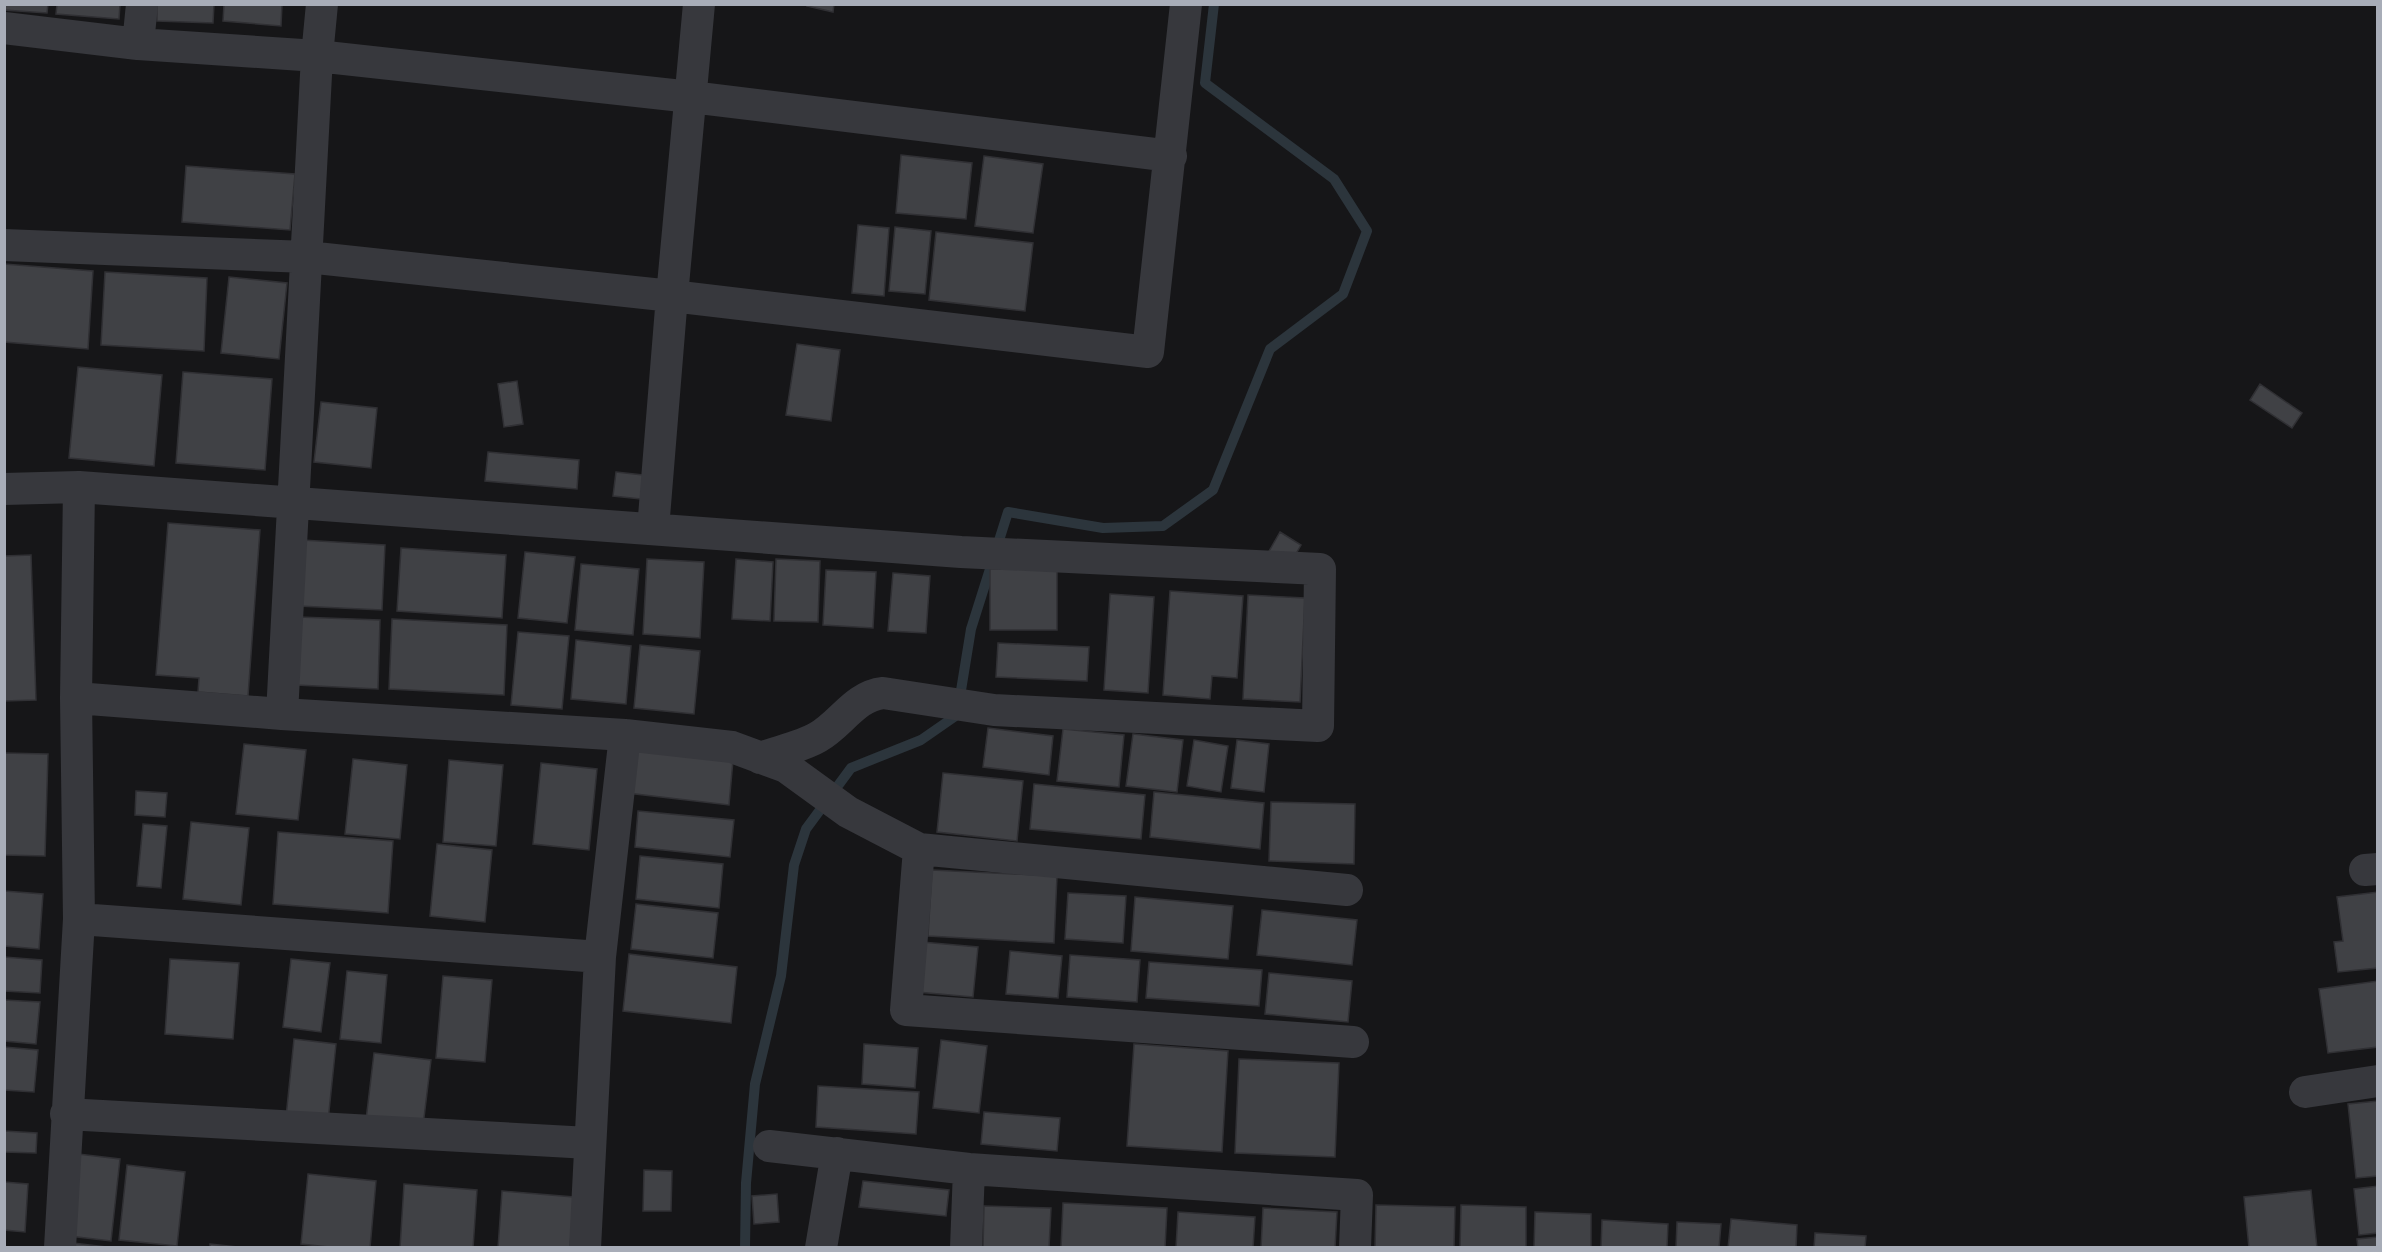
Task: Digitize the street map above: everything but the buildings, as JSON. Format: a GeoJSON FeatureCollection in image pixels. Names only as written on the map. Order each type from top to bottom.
{"type":"FeatureCollection","features":[{"type":"Feature","properties":{"kind":"street"},"geometry":{"type":"LineString","coordinates":[[138,44],[142,4]]}},
{"type":"Feature","properties":{"kind":"street"},"geometry":{"type":"LineString","coordinates":[[282,714],[317,56],[322,4]]}},
{"type":"Feature","properties":{"kind":"street"},"geometry":{"type":"LineString","coordinates":[[653,529],[699,4]]}},
{"type":"Feature","properties":{"kind":"street"},"geometry":{"type":"LineString","coordinates":[[4,245],[307,256],[1148,352],[1186,4]]}},
{"type":"Feature","properties":{"kind":"street"},"geometry":{"type":"LineString","coordinates":[[4,28],[138,44],[317,56],[691,96],[1171,156]]}},
{"type":"Feature","properties":{"kind":"street"},"geometry":{"type":"LineString","coordinates":[[60,1248],[79,919],[76,698],[79,487]]}},
{"type":"Feature","properties":{"kind":"street"},"geometry":{"type":"LineString","coordinates":[[4,489],[79,487],[961,552],[1320,569],[1318,726],[994,710],[883,693],[863,698],[818,737],[773,762]]}},
{"type":"Feature","properties":{"kind":"street"},"geometry":{"type":"LineString","coordinates":[[76,698],[282,714],[626,735],[732,747],[773,762],[848,812],[919,849],[1347,890]]}},
{"type":"Feature","properties":{"kind":"street"},"geometry":{"type":"LineString","coordinates":[[585,1248],[600,957],[626,735]]}},
{"type":"Feature","properties":{"kind":"street"},"geometry":{"type":"LineString","coordinates":[[919,849],[906,1010],[1353,1042]]}},
{"type":"Feature","properties":{"kind":"street"},"geometry":{"type":"LineString","coordinates":[[79,919],[600,957]]}},
{"type":"Feature","properties":{"kind":"street"},"geometry":{"type":"LineString","coordinates":[[2304,1092],[2378,1081]]}},
{"type":"Feature","properties":{"kind":"street"},"geometry":{"type":"LineString","coordinates":[[66,1114],[589,1143]]}},
{"type":"Feature","properties":{"kind":"street"},"geometry":{"type":"LineString","coordinates":[[769,1146],[969,1169],[1356,1195],[1355,1248]]}},
{"type":"Feature","properties":{"kind":"street"},"geometry":{"type":"LineString","coordinates":[[821,1248],[837,1153]]}},
{"type":"Feature","properties":{"kind":"street"},"geometry":{"type":"LineString","coordinates":[[966,1248],[969,1169]]}},
{"type":"Feature","properties":{"kind":"waterway"},"geometry":{"type":"LineString","coordinates":[[745,1248],[746,1183],[755,1084],[781,976],[794,865],[806,829],[851,768],[921,740],[957,715],[971,629],[1008,512],[1103,528],[1163,526],[1213,490],[1270,349],[1343,294],[1367,231],[1334,179],[1205,83],[1214,4]]}}]}
